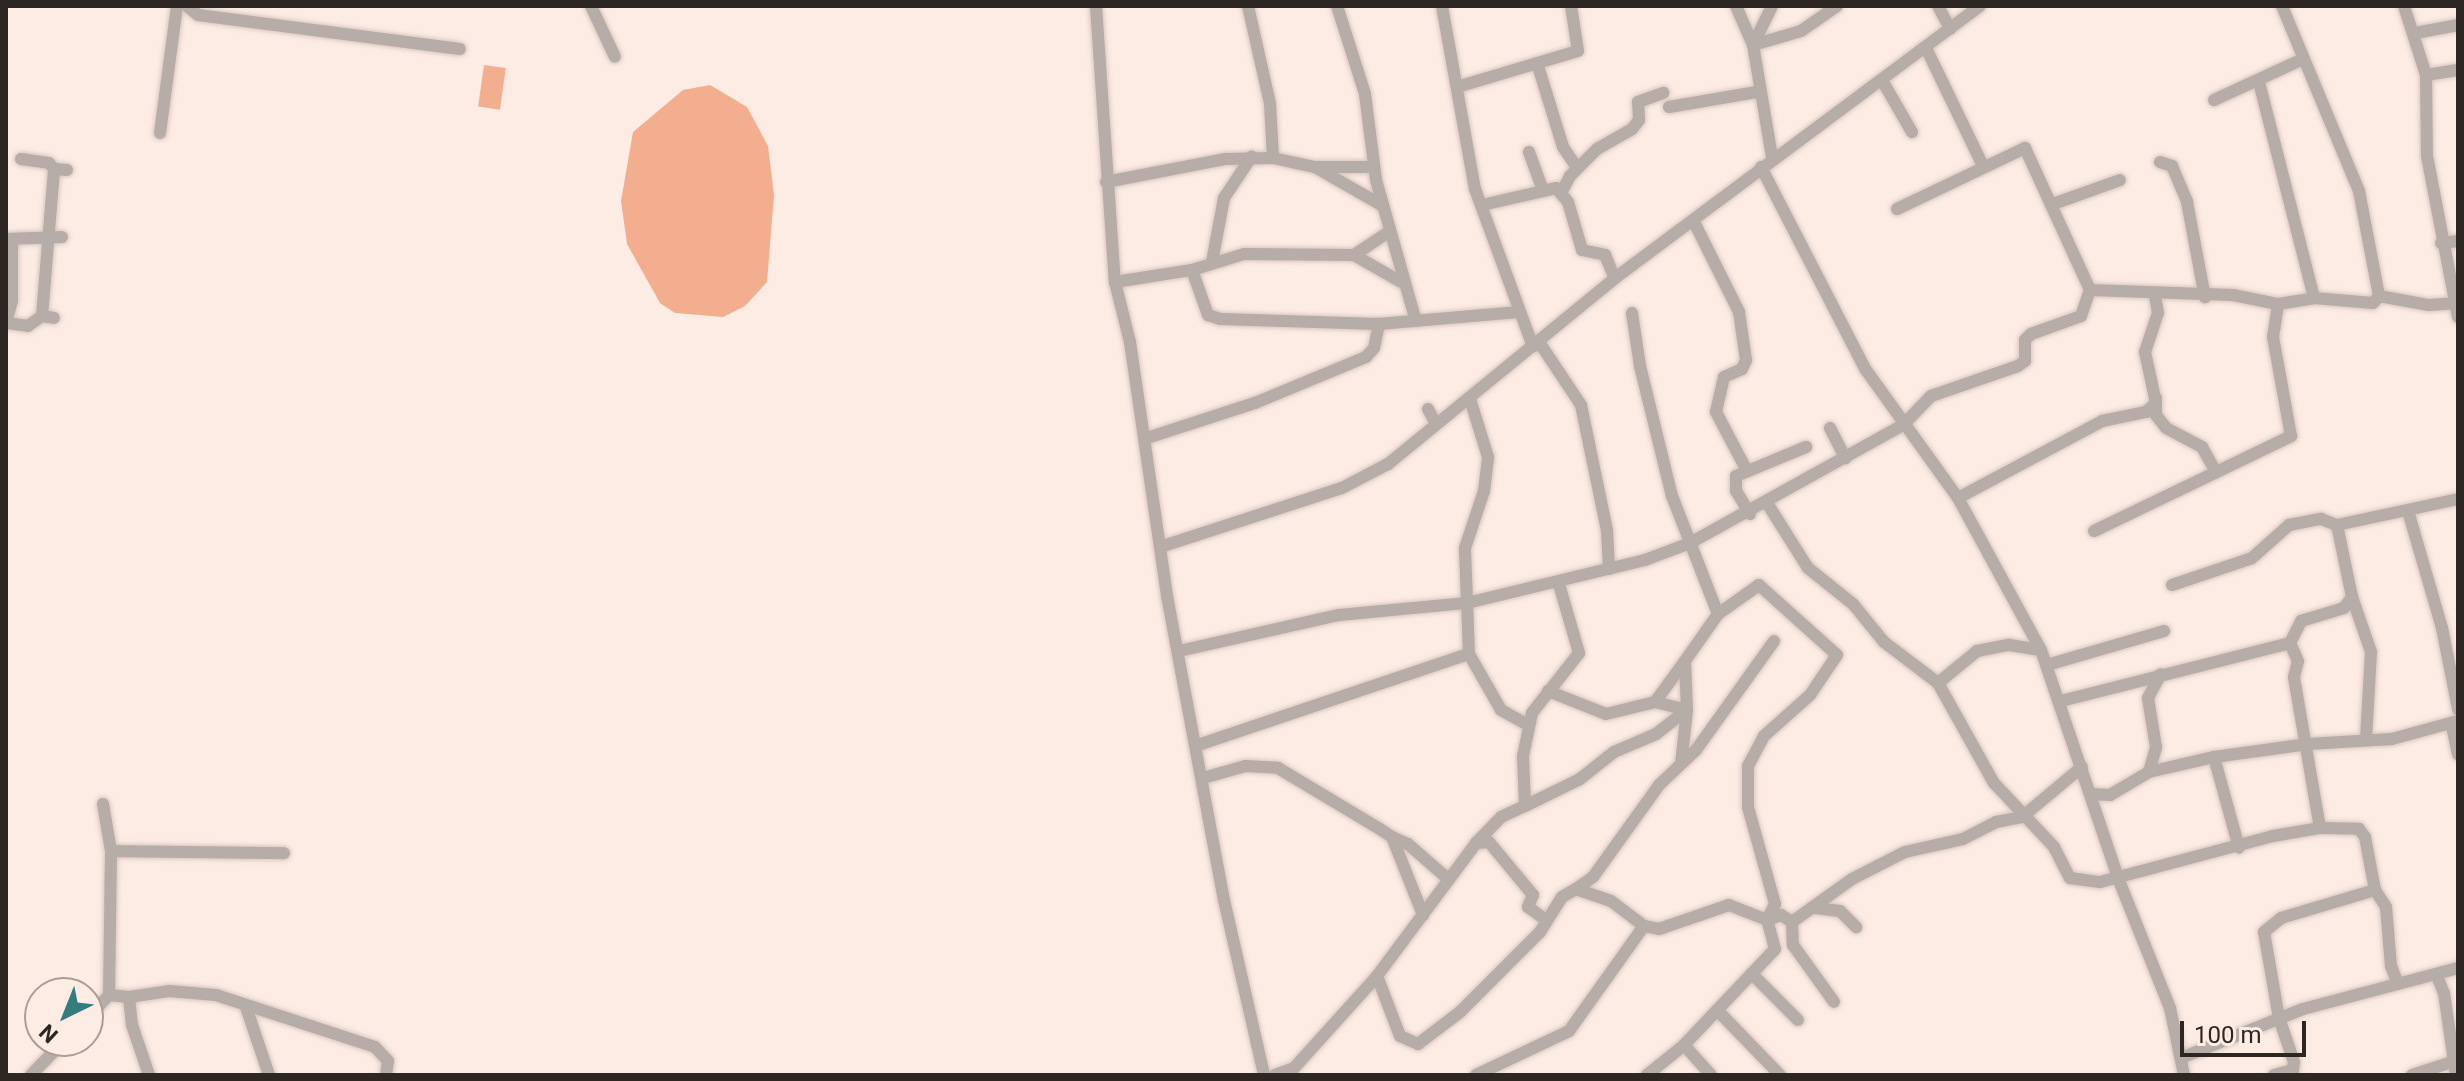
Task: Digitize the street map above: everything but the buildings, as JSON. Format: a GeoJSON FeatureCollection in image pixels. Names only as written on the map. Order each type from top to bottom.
{"type":"FeatureCollection","features":[{"type":"Feature","properties":{"kind":"street"},"geometry":{"type":"LineString","coordinates":[[160,133],[177,6]]}},
{"type":"Feature","properties":{"kind":"street"},"geometry":{"type":"LineString","coordinates":[[187,6],[198,15],[460,49]]}},
{"type":"Feature","properties":{"kind":"street"},"geometry":{"type":"LineString","coordinates":[[591,6],[615,57]]}},
{"type":"Feature","properties":{"kind":"street"},"geometry":{"type":"LineString","coordinates":[[1096,6],[1115,282],[1147,438],[1160,547],[1224,900],[1264,1075]]}},
{"type":"Feature","properties":{"kind":"street"},"geometry":{"type":"LineString","coordinates":[[1248,6],[1270,104],[1273,158]]}},
{"type":"Feature","properties":{"kind":"street"},"geometry":{"type":"LineString","coordinates":[[1337,6],[1365,94],[1374,167],[1401,282],[1415,318]]}},
{"type":"Feature","properties":{"kind":"street"},"geometry":{"type":"LineString","coordinates":[[1442,6],[1482,205],[1518,312],[1536,344],[1581,405],[1607,530],[1609,569]]}},
{"type":"Feature","properties":{"kind":"street"},"geometry":{"type":"LineString","coordinates":[[1457,87],[1538,66],[1578,51],[1571,6]]}},
{"type":"Feature","properties":{"kind":"street"},"geometry":{"type":"LineString","coordinates":[[1754,6],[1738,9],[1753,45],[1757,92],[1772,157]]}},
{"type":"Feature","properties":{"kind":"street"},"geometry":{"type":"LineString","coordinates":[[1753,45],[1772,6]]}},
{"type":"Feature","properties":{"kind":"street"},"geometry":{"type":"LineString","coordinates":[[1753,45],[1801,31],[1837,6]]}},
{"type":"Feature","properties":{"kind":"street"},"geometry":{"type":"LineString","coordinates":[[1938,6],[1950,29]]}},
{"type":"Feature","properties":{"kind":"street"},"geometry":{"type":"LineString","coordinates":[[1160,547],[1342,488],[1388,464],[1615,278],[1694,222],[1772,157],[1883,82],[1980,6]]}},
{"type":"Feature","properties":{"kind":"street"},"geometry":{"type":"LineString","coordinates":[[2282,6],[2359,191],[2379,296]]}},
{"type":"Feature","properties":{"kind":"street"},"geometry":{"type":"LineString","coordinates":[[2379,296],[2457,308],[2441,243],[2427,156],[2426,75],[2404,6]]}},
{"type":"Feature","properties":{"kind":"street"},"geometry":{"type":"LineString","coordinates":[[175,37],[198,15]]}},
{"type":"Feature","properties":{"kind":"street"},"geometry":{"type":"LineString","coordinates":[[2415,33],[2458,25]]}},
{"type":"Feature","properties":{"kind":"street"},"geometry":{"type":"LineString","coordinates":[[1926,48],[1983,166]]}},
{"type":"Feature","properties":{"kind":"street"},"geometry":{"type":"LineString","coordinates":[[2214,100],[2259,82],[2303,59]]}},
{"type":"Feature","properties":{"kind":"street"},"geometry":{"type":"LineString","coordinates":[[1538,66],[1563,147],[1577,168]]}},
{"type":"Feature","properties":{"kind":"street"},"geometry":{"type":"LineString","coordinates":[[2426,75],[2458,70]]}},
{"type":"Feature","properties":{"kind":"street"},"geometry":{"type":"LineString","coordinates":[[1883,82],[1912,132]]}},
{"type":"Feature","properties":{"kind":"street"},"geometry":{"type":"LineString","coordinates":[[2259,82],[2314,298]]}},
{"type":"Feature","properties":{"kind":"street"},"geometry":{"type":"LineString","coordinates":[[1669,107],[1757,92]]}},
{"type":"Feature","properties":{"kind":"street"},"geometry":{"type":"LineString","coordinates":[[1561,193],[1577,168],[1618,134],[1632,129],[1639,120],[1638,102],[1663,93]]}},
{"type":"Feature","properties":{"kind":"street"},"geometry":{"type":"LineString","coordinates":[[1179,651],[1339,615],[1467,603],[1559,584],[1690,543],[1750,514],[1903,425],[1931,396],[2025,361],[2025,340],[2031,334],[2081,316],[2090,290],[2025,148],[1897,209]]}},
{"type":"Feature","properties":{"kind":"street"},"geometry":{"type":"LineString","coordinates":[[1529,152],[1542,187]]}},
{"type":"Feature","properties":{"kind":"street"},"geometry":{"type":"LineString","coordinates":[[1106,182],[1252,156],[1315,167],[1374,167]]}},
{"type":"Feature","properties":{"kind":"street"},"geometry":{"type":"LineString","coordinates":[[1212,262],[1224,198],[1252,156]]}},
{"type":"Feature","properties":{"kind":"street"},"geometry":{"type":"LineString","coordinates":[[21,159],[49,163],[60,170],[47,241],[48,317],[28,326],[6,323],[12,301],[9,239],[47,241],[62,237]]}},
{"type":"Feature","properties":{"kind":"street"},"geometry":{"type":"LineString","coordinates":[[2160,162],[2172,166],[2187,202],[2205,297]]}},
{"type":"Feature","properties":{"kind":"street"},"geometry":{"type":"LineString","coordinates":[[1315,167],[1383,206]]}},
{"type":"Feature","properties":{"kind":"street"},"geometry":{"type":"LineString","coordinates":[[1761,167],[1866,370],[1958,498],[2041,650],[2061,701],[2118,878],[2170,1008],[2184,1075]]}},
{"type":"Feature","properties":{"kind":"street"},"geometry":{"type":"LineString","coordinates":[[2053,204],[2120,180]]}},
{"type":"Feature","properties":{"kind":"street"},"geometry":{"type":"LineString","coordinates":[[1482,205],[1542,187],[1561,193]]}},
{"type":"Feature","properties":{"kind":"street"},"geometry":{"type":"LineString","coordinates":[[1561,193],[1582,250],[1605,255],[1615,278]]}},
{"type":"Feature","properties":{"kind":"street"},"geometry":{"type":"LineString","coordinates":[[1694,222],[1739,312],[1746,360],[1742,369],[1724,377],[1716,412],[1747,471]]}},
{"type":"Feature","properties":{"kind":"street"},"geometry":{"type":"LineString","coordinates":[[1115,282],[1192,270],[1212,262],[1274,251],[1298,257],[1354,255],[1390,231]]}},
{"type":"Feature","properties":{"kind":"street"},"geometry":{"type":"LineString","coordinates":[[2441,243],[2458,241]]}},
{"type":"Feature","properties":{"kind":"street"},"geometry":{"type":"LineString","coordinates":[[1354,255],[1401,282]]}},
{"type":"Feature","properties":{"kind":"street"},"geometry":{"type":"LineString","coordinates":[[1192,270],[1208,315],[1220,319],[1379,324],[1415,318],[1518,312]]}},
{"type":"Feature","properties":{"kind":"street"},"geometry":{"type":"LineString","coordinates":[[2090,290],[2155,296],[2233,295],[2278,304],[2314,298],[2373,303],[2379,296]]}},
{"type":"Feature","properties":{"kind":"street"},"geometry":{"type":"LineString","coordinates":[[2155,296],[2158,313],[2145,352],[2156,395],[2156,415],[2166,428],[2202,447],[2216,472]]}},
{"type":"Feature","properties":{"kind":"street"},"geometry":{"type":"LineString","coordinates":[[2094,531],[2291,436],[2273,337],[2278,304]]}},
{"type":"Feature","properties":{"kind":"street"},"geometry":{"type":"LineString","coordinates":[[1632,313],[1663,462],[1718,614]]}},
{"type":"Feature","properties":{"kind":"street"},"geometry":{"type":"LineString","coordinates":[[1147,438],[1255,403],[1366,357],[1374,348],[1379,324]]}},
{"type":"Feature","properties":{"kind":"street"},"geometry":{"type":"LineString","coordinates":[[1958,498],[2102,421],[2146,412],[2156,395]]}},
{"type":"Feature","properties":{"kind":"street"},"geometry":{"type":"LineString","coordinates":[[1470,399],[1488,457],[1484,491],[1467,534],[1469,654],[1501,710],[1528,725]]}},
{"type":"Feature","properties":{"kind":"street"},"geometry":{"type":"LineString","coordinates":[[1428,409],[1436,424]]}},
{"type":"Feature","properties":{"kind":"street"},"geometry":{"type":"LineString","coordinates":[[1830,428],[1845,458]]}},
{"type":"Feature","properties":{"kind":"street"},"geometry":{"type":"LineString","coordinates":[[1750,514],[1734,485],[1736,476],[1806,447]]}},
{"type":"Feature","properties":{"kind":"street"},"geometry":{"type":"LineString","coordinates":[[2172,585],[2252,558],[2289,525],[2321,519],[2337,525],[2458,499]]}},
{"type":"Feature","properties":{"kind":"street"},"geometry":{"type":"LineString","coordinates":[[1767,503],[1808,568],[1853,604],[1884,642],[1938,683],[1994,783],[2022,817],[2054,847],[2070,878],[2086,882],[2118,878],[2320,828],[2361,831],[2375,890],[2386,907],[2391,966],[2398,984]]}},
{"type":"Feature","properties":{"kind":"street"},"geometry":{"type":"LineString","coordinates":[[2408,511],[2442,628],[2458,709]]}},
{"type":"Feature","properties":{"kind":"street"},"geometry":{"type":"LineString","coordinates":[[2337,525],[2352,597],[2371,652],[2366,740]]}},
{"type":"Feature","properties":{"kind":"street"},"geometry":{"type":"LineString","coordinates":[[1525,806],[1528,725],[1548,691],[1579,653],[1559,584]]}},
{"type":"Feature","properties":{"kind":"street"},"geometry":{"type":"LineString","coordinates":[[1650,1074],[1684,1045],[1775,949],[1767,920],[1775,904],[1748,807],[1748,766],[1764,736],[1810,695],[1837,655],[1759,585],[1718,614],[1655,702]]}},
{"type":"Feature","properties":{"kind":"street"},"geometry":{"type":"LineString","coordinates":[[2061,701],[2290,643],[2301,621],[2344,608],[2352,597]]}},
{"type":"Feature","properties":{"kind":"street"},"geometry":{"type":"LineString","coordinates":[[2047,665],[2164,631]]}},
{"type":"Feature","properties":{"kind":"street"},"geometry":{"type":"LineString","coordinates":[[1377,976],[1400,1036],[1418,1044],[1460,1012],[1490,977],[1540,932],[1562,897],[1593,877],[1659,785],[1681,764],[1774,641]]}},
{"type":"Feature","properties":{"kind":"street"},"geometry":{"type":"LineString","coordinates":[[2290,643],[2298,661],[2294,677],[2308,744],[2320,828]]}},
{"type":"Feature","properties":{"kind":"street"},"geometry":{"type":"LineString","coordinates":[[1938,683],[1977,651],[2009,645],[2041,650]]}},
{"type":"Feature","properties":{"kind":"street"},"geometry":{"type":"LineString","coordinates":[[1198,745],[1469,654]]}},
{"type":"Feature","properties":{"kind":"street"},"geometry":{"type":"LineString","coordinates":[[1681,764],[1687,710],[1685,661]]}},
{"type":"Feature","properties":{"kind":"street"},"geometry":{"type":"LineString","coordinates":[[2149,772],[2156,747],[2148,698],[2161,674]]}},
{"type":"Feature","properties":{"kind":"street"},"geometry":{"type":"LineString","coordinates":[[1548,691],[1606,714],[1655,702],[1687,710]]}},
{"type":"Feature","properties":{"kind":"street"},"geometry":{"type":"LineString","coordinates":[[1275,1075],[1294,1068],[1377,976],[1447,878],[1501,817],[1580,779],[1614,752],[1656,734],[1687,710]]}},
{"type":"Feature","properties":{"kind":"street"},"geometry":{"type":"LineString","coordinates":[[2099,815],[2110,795],[2149,772],[2214,757],[2308,744],[2366,740],[2455,724],[2458,754]]}},
{"type":"Feature","properties":{"kind":"street"},"geometry":{"type":"LineString","coordinates":[[2214,757],[2239,848]]}},
{"type":"Feature","properties":{"kind":"street"},"geometry":{"type":"LineString","coordinates":[[1203,778],[1245,766],[1278,768],[1392,837],[1447,878]]}},
{"type":"Feature","properties":{"kind":"street"},"geometry":{"type":"LineString","coordinates":[[1792,922],[1833,892],[1905,852],[1963,839],[1996,822],[2022,817],[2082,767]]}},
{"type":"Feature","properties":{"kind":"street"},"geometry":{"type":"LineString","coordinates":[[2091,794],[2110,795]]}},
{"type":"Feature","properties":{"kind":"street"},"geometry":{"type":"LineString","coordinates":[[103,804],[111,851],[109,995],[104,1000]]}},
{"type":"Feature","properties":{"kind":"street"},"geometry":{"type":"LineString","coordinates":[[1392,837],[1423,915]]}},
{"type":"Feature","properties":{"kind":"street"},"geometry":{"type":"LineString","coordinates":[[1476,843],[1489,842],[1533,895],[1528,907],[1546,920]]}},
{"type":"Feature","properties":{"kind":"street"},"geometry":{"type":"LineString","coordinates":[[111,851],[284,853]]}},
{"type":"Feature","properties":{"kind":"street"},"geometry":{"type":"LineString","coordinates":[[1576,889],[1611,901],[1644,926],[1659,929],[1729,905],[1767,920],[1781,915],[1792,922]]}},
{"type":"Feature","properties":{"kind":"street"},"geometry":{"type":"LineString","coordinates":[[2274,1075],[2293,1072],[2279,1018],[2264,932],[2274,920],[2375,890]]}},
{"type":"Feature","properties":{"kind":"street"},"geometry":{"type":"LineString","coordinates":[[1833,892],[1840,911],[1856,927]]}},
{"type":"Feature","properties":{"kind":"street"},"geometry":{"type":"LineString","coordinates":[[1815,908],[1840,911]]}},
{"type":"Feature","properties":{"kind":"street"},"geometry":{"type":"LineString","coordinates":[[1792,922],[1793,945],[1834,1002]]}},
{"type":"Feature","properties":{"kind":"street"},"geometry":{"type":"LineString","coordinates":[[1476,1075],[1538,1050],[1569,1031],[1644,926]]}},
{"type":"Feature","properties":{"kind":"street"},"geometry":{"type":"LineString","coordinates":[[2181,1058],[2279,1018],[2458,968]]}},
{"type":"Feature","properties":{"kind":"street"},"geometry":{"type":"LineString","coordinates":[[1752,974],[1798,1020]]}},
{"type":"Feature","properties":{"kind":"street"},"geometry":{"type":"LineString","coordinates":[[2437,976],[2444,993],[2456,1075]]}},
{"type":"Feature","properties":{"kind":"street"},"geometry":{"type":"LineString","coordinates":[[109,995],[129,997],[195,992],[375,1047],[388,1061],[386,1075]]}},
{"type":"Feature","properties":{"kind":"street"},"geometry":{"type":"LineString","coordinates":[[129,997],[132,1025],[149,1075]]}},
{"type":"Feature","properties":{"kind":"street"},"geometry":{"type":"LineString","coordinates":[[246,1007],[269,1075]]}},
{"type":"Feature","properties":{"kind":"street"},"geometry":{"type":"LineString","coordinates":[[1717,1010],[1780,1075]]}},
{"type":"Feature","properties":{"kind":"street"},"geometry":{"type":"LineString","coordinates":[[1684,1045],[1711,1075]]}},
{"type":"Feature","properties":{"kind":"street"},"geometry":{"type":"LineString","coordinates":[[31,1075],[48,1057]]}},
{"type":"Feature","properties":{"kind":"street"},"geometry":{"type":"LineString","coordinates":[[2412,1075],[2455,1061]]}},
{"type":"Feature","properties":{"kind":"shaded area"},"geometry":{"type":"Polygon","coordinates":[[[484,65],[506,68],[500,110],[478,107],[484,65]]]}},
{"type":"Feature","properties":{"kind":"shaded area"},"geometry":{"type":"Polygon","coordinates":[[[710,85],[747,107],[768,146],[774,195],[767,282],[745,306],[723,317],[675,313],[660,303],[627,244],[621,201],[633,132],[683,90],[710,85]]]}}]}
